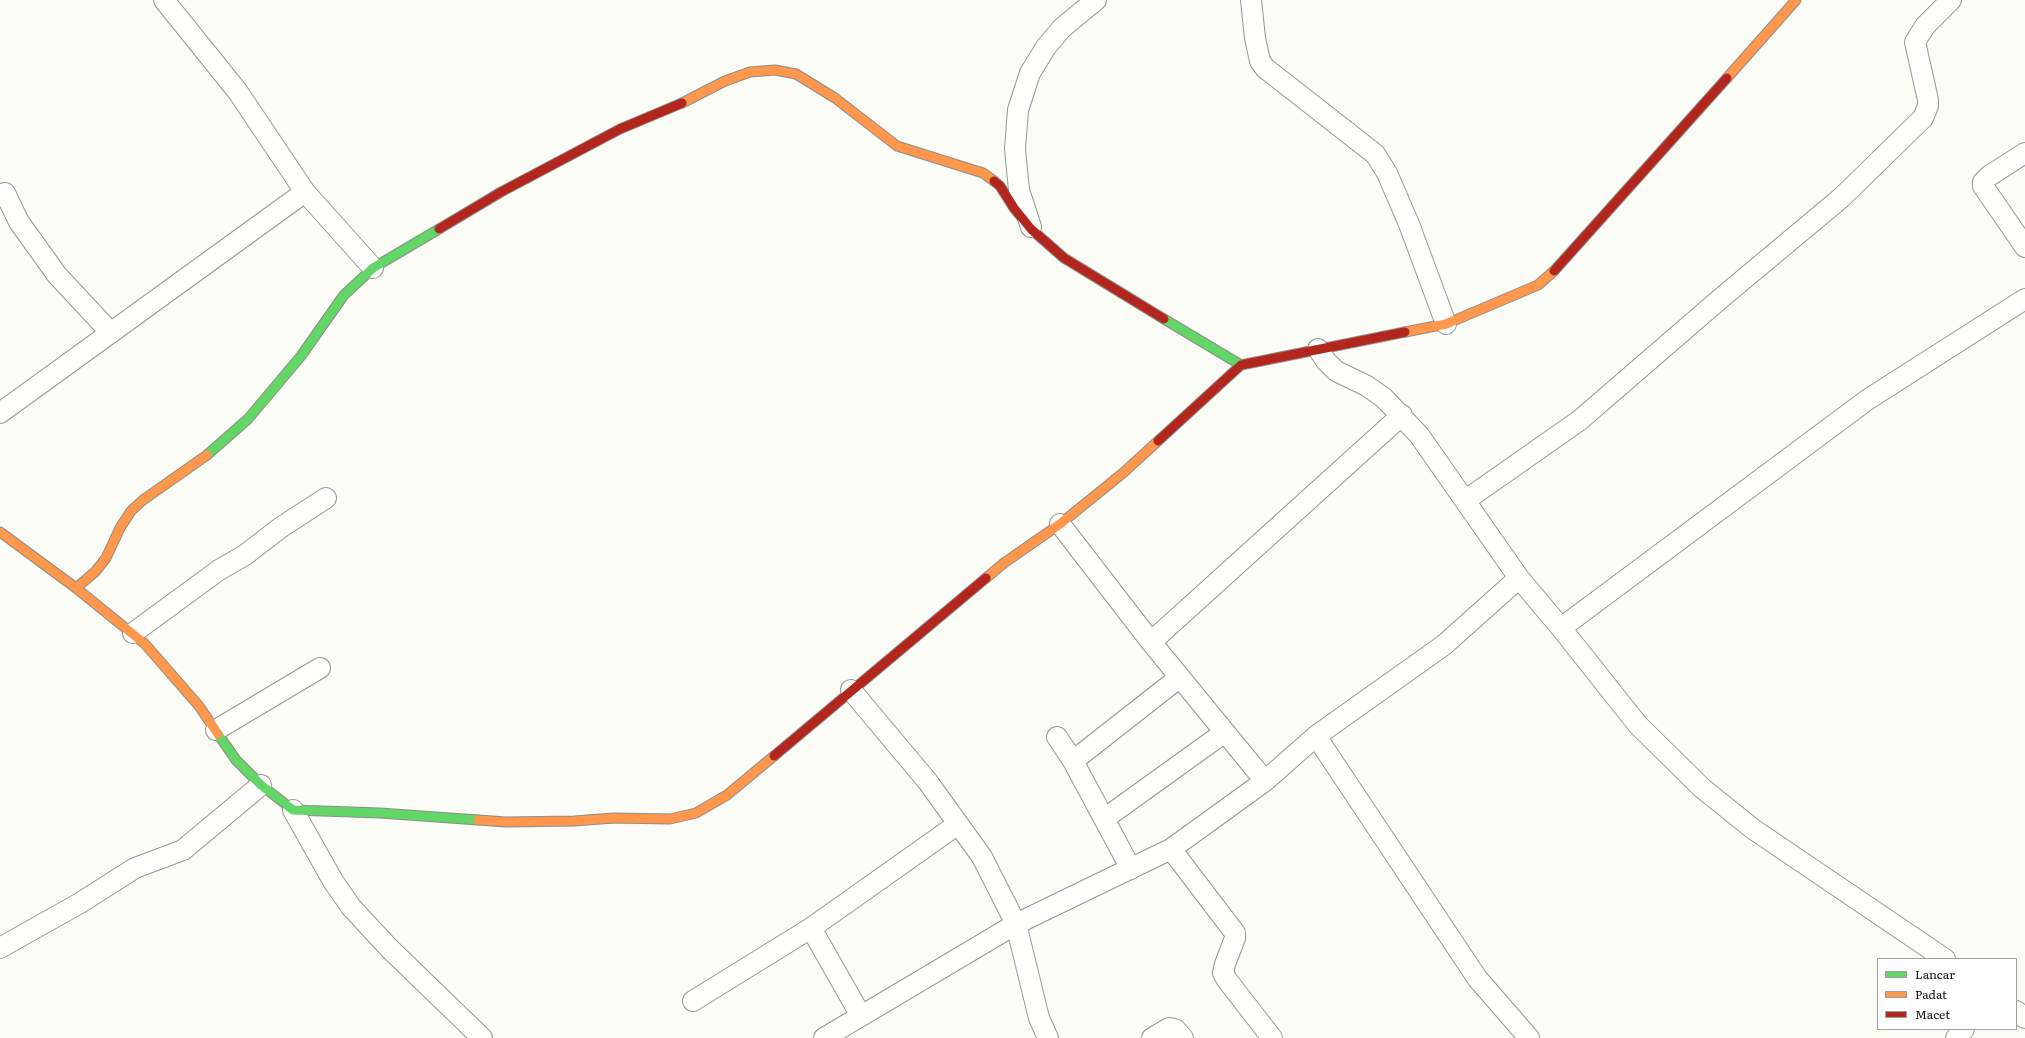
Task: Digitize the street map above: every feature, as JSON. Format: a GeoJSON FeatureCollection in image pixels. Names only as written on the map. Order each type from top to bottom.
{"type":"FeatureCollection","features":[{"type":"Feature","properties":{"kind":"street"},"geometry":{"type":"LineString","coordinates":[[164,0],[238,92],[305,192],[373,268]]}},
{"type":"Feature","properties":{"kind":"street"},"geometry":{"type":"LineString","coordinates":[[1031,229],[1019,190],[1014,149],[1018,110],[1030,73],[1046,48],[1062,28],[1096,0]]}},
{"type":"Feature","properties":{"kind":"street"},"geometry":{"type":"LineString","coordinates":[[1251,0],[1255,38],[1260,61],[1265,68],[1374,154],[1387,173],[1410,224],[1446,324]]}},
{"type":"Feature","properties":{"kind":"street"},"geometry":{"type":"LineString","coordinates":[[293,810],[380,813],[506,822],[614,818],[670,819],[696,813],[727,795],[1004,563],[1060,524],[1123,474],[1241,365],[1446,324],[1538,286],[1548,277],[1796,0]]}},
{"type":"Feature","properties":{"kind":"street"},"geometry":{"type":"LineString","coordinates":[[1466,500],[1580,420],[1720,299],[1841,198],[1923,118],[1928,106],[1928,100],[1915,42],[1925,26],[1951,0]]}},
{"type":"Feature","properties":{"kind":"street"},"geometry":{"type":"LineString","coordinates":[[76,588],[95,572],[106,558],[120,528],[131,511],[153,493],[203,459],[248,419],[301,356],[344,295],[373,268],[501,192],[620,129],[686,101],[725,81],[750,72],[774,70],[796,74],[819,87],[897,146],[983,173],[1000,186],[1014,208],[1031,229],[1064,258],[1241,365]]}},
{"type":"Feature","properties":{"kind":"street"},"geometry":{"type":"LineString","coordinates":[[2025,153],[1989,176],[1983,182],[1983,186],[2025,247]]}},
{"type":"Feature","properties":{"kind":"street"},"geometry":{"type":"LineString","coordinates":[[0,413],[305,192]]}},
{"type":"Feature","properties":{"kind":"street"},"geometry":{"type":"LineString","coordinates":[[5,193],[19,222],[57,275],[111,333]]}},
{"type":"Feature","properties":{"kind":"street"},"geometry":{"type":"LineString","coordinates":[[1561,628],[1867,400],[2025,299]]}},
{"type":"Feature","properties":{"kind":"street"},"geometry":{"type":"LineString","coordinates":[[1318,349],[1326,361],[1336,371],[1367,386],[1384,398],[1402,415],[1419,435],[1466,500],[1519,578],[1638,725],[1702,788],[1753,829],[1944,958]]}},
{"type":"Feature","properties":{"kind":"street"},"geometry":{"type":"LineString","coordinates":[[1151,642],[1402,415]]}},
{"type":"Feature","properties":{"kind":"street"},"geometry":{"type":"LineString","coordinates":[[132,633],[219,570],[246,555],[280,528],[326,498]]}},
{"type":"Feature","properties":{"kind":"street"},"geometry":{"type":"LineString","coordinates":[[1060,524],[1151,642],[1265,781]]}},
{"type":"Feature","properties":{"kind":"street"},"geometry":{"type":"LineString","coordinates":[[0,532],[76,588],[132,633],[164,664],[216,730],[236,760],[261,785],[293,810],[333,881],[351,907],[389,948],[482,1038]]}},
{"type":"Feature","properties":{"kind":"street"},"geometry":{"type":"LineString","coordinates":[[824,1038],[1016,924],[1171,849],[1265,781],[1316,736],[1444,645],[1519,578]]}},
{"type":"Feature","properties":{"kind":"street"},"geometry":{"type":"LineString","coordinates":[[216,730],[320,668]]}},
{"type":"Feature","properties":{"kind":"street"},"geometry":{"type":"LineString","coordinates":[[1072,761],[1180,677]]}},
{"type":"Feature","properties":{"kind":"street"},"geometry":{"type":"LineString","coordinates":[[851,690],[928,782],[982,857],[1016,924],[1039,1018],[1048,1038]]}},
{"type":"Feature","properties":{"kind":"street"},"geometry":{"type":"LineString","coordinates":[[1104,819],[1225,732]]}},
{"type":"Feature","properties":{"kind":"street"},"geometry":{"type":"LineString","coordinates":[[1316,736],[1477,978],[1529,1038]]}},
{"type":"Feature","properties":{"kind":"street"},"geometry":{"type":"LineString","coordinates":[[1057,737],[1072,761],[1131,869]]}},
{"type":"Feature","properties":{"kind":"street"},"geometry":{"type":"LineString","coordinates":[[0,948],[80,903],[135,868],[183,850],[261,785]]}},
{"type":"Feature","properties":{"kind":"street"},"geometry":{"type":"LineString","coordinates":[[693,1001],[811,928],[958,824]]}},
{"type":"Feature","properties":{"kind":"street"},"geometry":{"type":"LineString","coordinates":[[1171,849],[1235,933],[1236,938],[1225,964],[1223,973],[1226,980],[1272,1038]]}},
{"type":"Feature","properties":{"kind":"street"},"geometry":{"type":"LineString","coordinates":[[811,928],[861,1016]]}},
{"type":"Feature","properties":{"kind":"street"},"geometry":{"type":"LineString","coordinates":[[2017,1012],[2025,1018]]}},
{"type":"Feature","properties":{"kind":"street"},"geometry":{"type":"LineString","coordinates":[[1152,1038],[1169,1028],[1175,1029],[1183,1038]]}},
{"type":"Feature","properties":{"kind":"street"},"geometry":{"type":"LineString","coordinates":[[1956,1038],[1963,1030]]}},
{"type":"Feature","properties":{"kind":"traffic: fast"},"geometry":{"type":"LineString","coordinates":[[207,455],[248,419],[301,356],[344,295],[373,268],[439,229]]}},
{"type":"Feature","properties":{"kind":"traffic: fast"},"geometry":{"type":"LineString","coordinates":[[1164,319],[1241,365]]}},
{"type":"Feature","properties":{"kind":"traffic: fast"},"geometry":{"type":"LineString","coordinates":[[218,734],[236,760],[261,785],[293,810],[380,813],[478,820]]}},
{"type":"Feature","properties":{"kind":"traffic: slow"},"geometry":{"type":"LineString","coordinates":[[1727,78],[1796,0]]}},
{"type":"Feature","properties":{"kind":"traffic: slow"},"geometry":{"type":"LineString","coordinates":[[682,103],[725,81],[750,72],[775,70],[796,74],[835,98],[897,146],[983,173],[994,181]]}},
{"type":"Feature","properties":{"kind":"traffic: slow"},"geometry":{"type":"LineString","coordinates":[[1405,332],[1446,324],[1538,285],[1554,271]]}},
{"type":"Feature","properties":{"kind":"traffic: slow"},"geometry":{"type":"LineString","coordinates":[[986,578],[1004,563],[1060,524],[1123,473],[1158,441]]}},
{"type":"Feature","properties":{"kind":"traffic: slow"},"geometry":{"type":"LineString","coordinates":[[76,588],[95,572],[106,558],[120,528],[131,511],[143,500],[207,455]]}},
{"type":"Feature","properties":{"kind":"traffic: slow"},"geometry":{"type":"LineString","coordinates":[[0,532],[76,588],[145,644],[199,706],[218,734]]}},
{"type":"Feature","properties":{"kind":"traffic: slow"},"geometry":{"type":"LineString","coordinates":[[478,820],[506,822],[574,821],[614,818],[670,819],[696,813],[727,795],[774,756]]}},
{"type":"Feature","properties":{"kind":"traffic: jam"},"geometry":{"type":"LineString","coordinates":[[1554,271],[1727,78]]}},
{"type":"Feature","properties":{"kind":"traffic: jam"},"geometry":{"type":"LineString","coordinates":[[439,229],[501,192],[620,129],[682,103]]}},
{"type":"Feature","properties":{"kind":"traffic: jam"},"geometry":{"type":"LineString","coordinates":[[994,181],[1000,186],[1014,208],[1031,229],[1064,258],[1164,319]]}},
{"type":"Feature","properties":{"kind":"traffic: jam"},"geometry":{"type":"LineString","coordinates":[[1158,441],[1241,365],[1405,332]]}},
{"type":"Feature","properties":{"kind":"traffic: jam"},"geometry":{"type":"LineString","coordinates":[[774,756],[986,578]]}}]}
